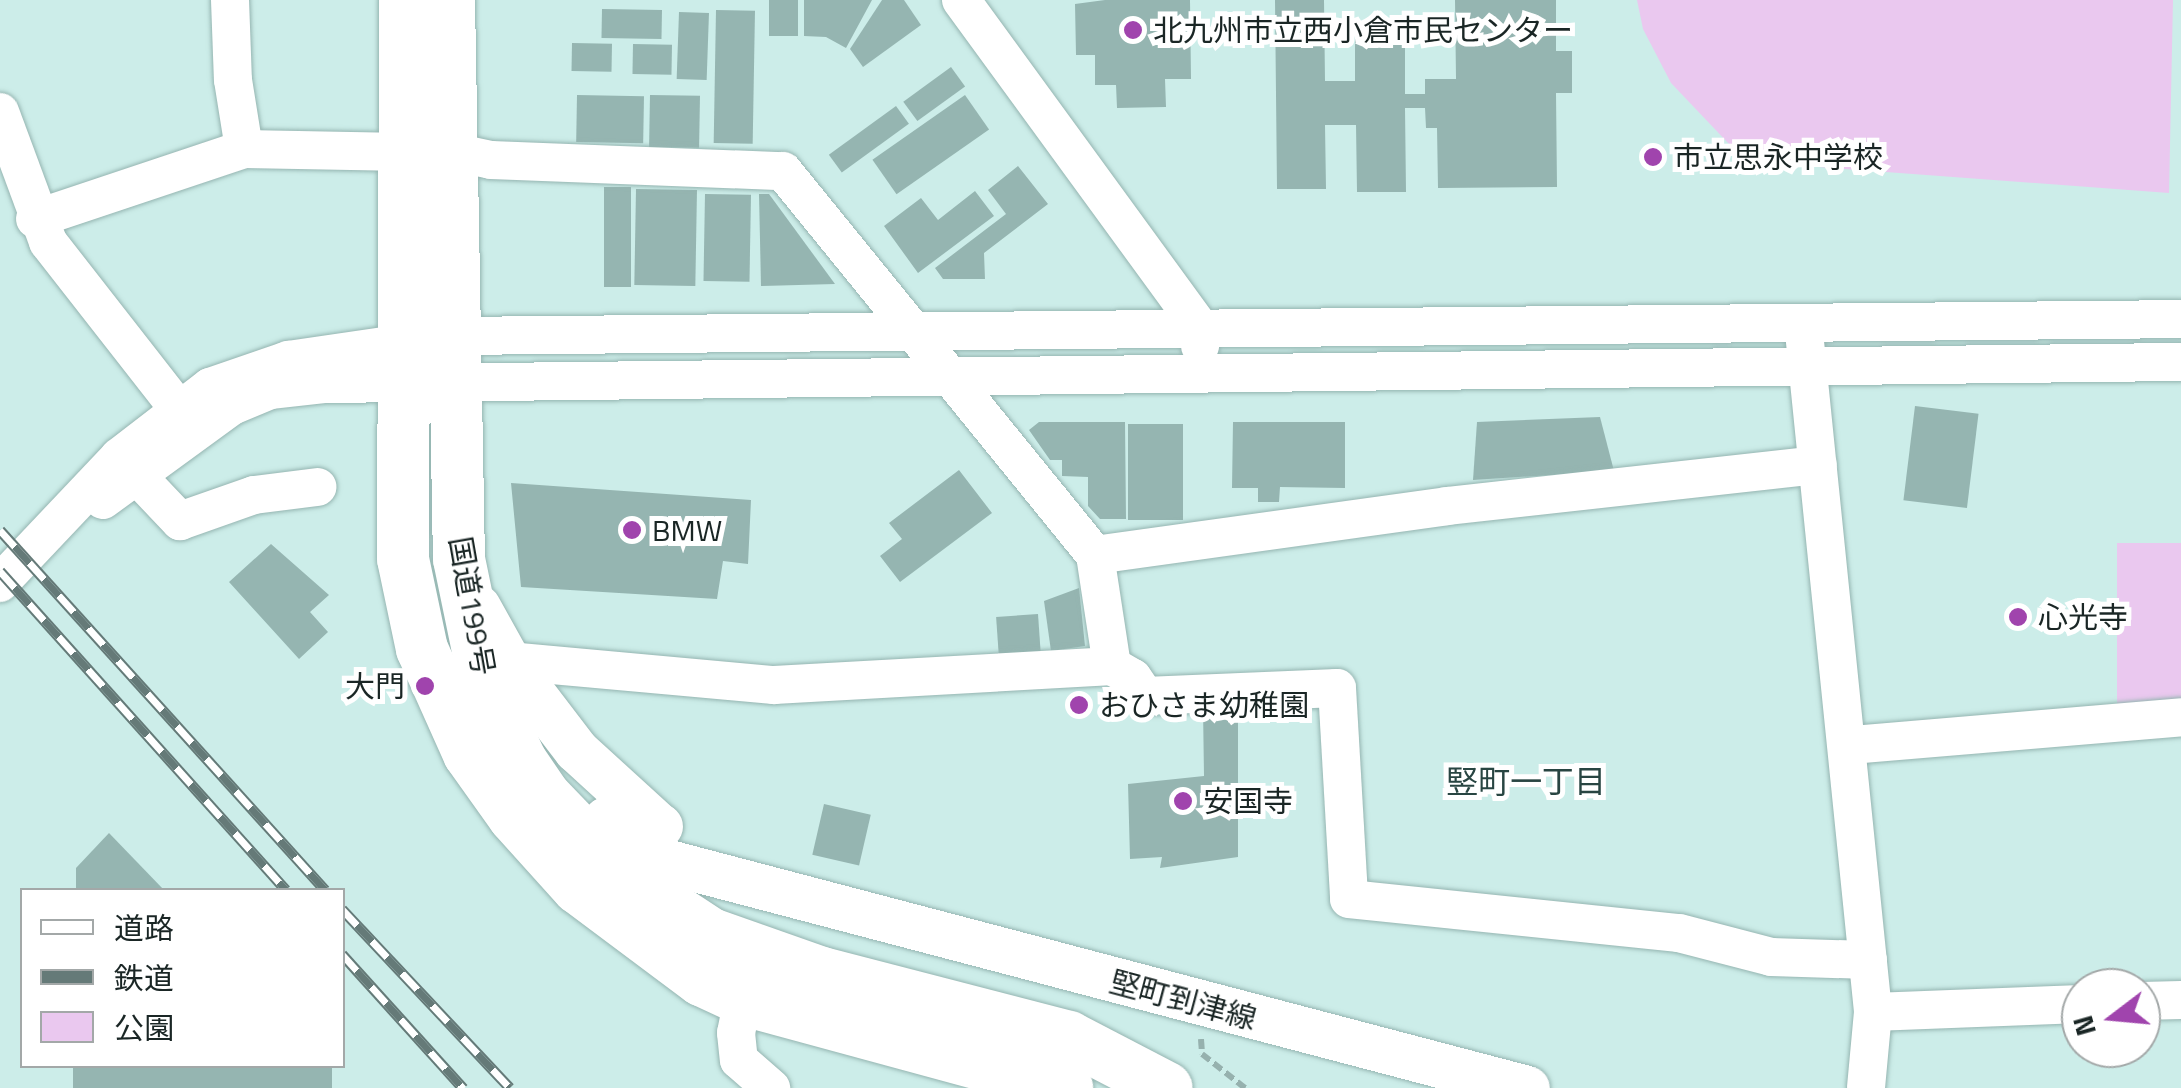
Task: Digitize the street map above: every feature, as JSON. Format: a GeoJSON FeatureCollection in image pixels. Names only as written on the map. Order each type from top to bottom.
{"type":"FeatureCollection","features":[{"type":"Feature","properties":{"kind":"highway","name":"国道199号"},"geometry":{"type":"LineString","coordinates":[[405,0],[427,151],[428,360],[473,644],[501,726],[545,796],[585,840],[748,976],[1067,1088]]}},
{"type":"Feature","properties":{"kind":"highway","name":"国道199号"},"geometry":{"type":"LineString","coordinates":[[427,151],[449,0]]}},
{"type":"Feature","properties":{"kind":"highway","name":"国道199号"},"geometry":{"type":"LineString","coordinates":[[428,360],[402,518],[411,602],[438,689],[489,782],[546,855],[599,908],[657,952],[748,976],[1069,1037],[1167,1088]]}},
{"type":"Feature","properties":{"kind":"highway"},"geometry":{"type":"LineString","coordinates":[[489,782],[544,823],[585,840],[582,867],[599,908]]}},
{"type":"Feature","properties":{"kind":"main road","name":"堅町到津線"},"geometry":{"type":"LineString","coordinates":[[459,559],[508,661],[576,750],[660,826],[749,878],[840,912]]}},
{"type":"Feature","properties":{"kind":"main road"},"geometry":{"type":"LineString","coordinates":[[585,840],[606,820],[630,813],[660,826]]}},
{"type":"Feature","properties":{"kind":"main road","name":"堅町到津線"},"geometry":{"type":"LineString","coordinates":[[585,840],[840,912],[1527,1088]]}},
{"type":"Feature","properties":{"kind":"street"},"geometry":{"type":"LineString","coordinates":[[230,0],[232,80],[244,149]]}},
{"type":"Feature","properties":{"kind":"street"},"geometry":{"type":"LineString","coordinates":[[962,0],[1199,326],[1202,374]]}},
{"type":"Feature","properties":{"kind":"street"},"geometry":{"type":"LineString","coordinates":[[0,112],[35,219],[187,419]]}},
{"type":"Feature","properties":{"kind":"street"},"geometry":{"type":"LineString","coordinates":[[35,219],[244,149],[427,151],[491,160],[783,172],[1095,555],[1112,666]]}},
{"type":"Feature","properties":{"kind":"street"},"geometry":{"type":"LineString","coordinates":[[0,583],[50,534],[187,419],[270,390],[428,360],[916,332],[1199,326],[2181,320]]}},
{"type":"Feature","properties":{"kind":"street"},"geometry":{"type":"LineString","coordinates":[[1802,325],[1851,745],[1873,1012],[1866,1088]]}},
{"type":"Feature","properties":{"kind":"street"},"geometry":{"type":"LineString","coordinates":[[428,360],[951,375],[2181,362]]}},
{"type":"Feature","properties":{"kind":"street"},"geometry":{"type":"LineString","coordinates":[[1095,555],[1447,506],[1818,466]]}},
{"type":"Feature","properties":{"kind":"street"},"geometry":{"type":"LineString","coordinates":[[127,467],[180,521],[254,495],[317,488]]}},
{"type":"Feature","properties":{"kind":"street"},"geometry":{"type":"LineString","coordinates":[[508,661],[774,685],[1112,666],[1133,678],[1144,696],[1336,688],[1349,899],[1680,933],[1771,957],[1868,960]]}},
{"type":"Feature","properties":{"kind":"street"},"geometry":{"type":"LineString","coordinates":[[1851,745],[2181,717]]}},
{"type":"Feature","properties":{"kind":"street"},"geometry":{"type":"LineString","coordinates":[[748,976],[736,1033],[740,1060],[771,1088]]}},
{"type":"Feature","properties":{"kind":"street"},"geometry":{"type":"LineString","coordinates":[[1873,1012],[2061,1005]]}},
{"type":"Feature","properties":{"kind":"path"},"geometry":{"type":"LineString","coordinates":[[1216,1040],[1200,1039],[1202,1054],[1245,1088]]}},
{"type":"Feature","properties":{"kind":"green space"},"geometry":{"type":"Polygon","coordinates":[[[1637,0],[2173,0],[2169,193],[1764,163],[1730,145],[1671,83],[1643,29],[1637,0]]]}},
{"type":"Feature","properties":{"kind":"green space"},"geometry":{"type":"Polygon","coordinates":[[[2117,543],[2181,543],[2181,712],[2117,712],[2117,543]]]}},
{"type":"Feature","properties":{"kind":"building"},"geometry":{"type":"Polygon","coordinates":[[[769,0],[798,0],[798,36],[769,36],[769,0]]]}},
{"type":"Feature","properties":{"kind":"building"},"geometry":{"type":"Polygon","coordinates":[[[804,0],[872,0],[846,48],[826,37],[804,36],[804,0]]]}},
{"type":"Feature","properties":{"kind":"building"},"geometry":{"type":"Polygon","coordinates":[[[882,0],[904,0],[921,25],[863,67],[850,49],[882,0]]]}},
{"type":"Feature","properties":{"kind":"building","name":"北九州市立西小倉市民センター"},"geometry":{"type":"Polygon","coordinates":[[[1190,0],[1191,79],[1165,79],[1166,107],[1117,108],[1116,85],[1095,85],[1095,55],[1076,55],[1075,4],[1190,0]]]}},
{"type":"Feature","properties":{"kind":"building"},"geometry":{"type":"Polygon","coordinates":[[[1275,0],[1324,0],[1325,81],[1355,81],[1355,22],[1405,22],[1405,94],[1425,94],[1425,79],[1456,79],[1455,0],[1556,0],[1556,51],[1572,51],[1572,93],[1556,93],[1557,187],[1438,188],[1437,128],[1426,128],[1425,108],[1405,108],[1406,192],[1357,192],[1356,125],[1325,125],[1326,189],[1277,189],[1275,0]]]}},
{"type":"Feature","properties":{"kind":"building"},"geometry":{"type":"Polygon","coordinates":[[[602,9],[662,10],[661,39],[601,38],[602,9]]]}},
{"type":"Feature","properties":{"kind":"building"},"geometry":{"type":"Polygon","coordinates":[[[716,10],[755,11],[753,144],[714,143],[716,10]]]}},
{"type":"Feature","properties":{"kind":"building"},"geometry":{"type":"Polygon","coordinates":[[[679,12],[709,13],[707,80],[677,79],[679,12]]]}},
{"type":"Feature","properties":{"kind":"building"},"geometry":{"type":"Polygon","coordinates":[[[572,43],[612,44],[612,72],[572,71],[572,43]]]}},
{"type":"Feature","properties":{"kind":"building"},"geometry":{"type":"Polygon","coordinates":[[[633,44],[672,45],[671,75],[632,74],[633,44]]]}},
{"type":"Feature","properties":{"kind":"building"},"geometry":{"type":"Polygon","coordinates":[[[951,67],[965,86],[917,121],[903,102],[951,67]]]}},
{"type":"Feature","properties":{"kind":"building"},"geometry":{"type":"Polygon","coordinates":[[[577,95],[644,96],[643,143],[576,142],[577,95]]]}},
{"type":"Feature","properties":{"kind":"building"},"geometry":{"type":"Polygon","coordinates":[[[650,95],[700,96],[699,148],[649,147],[650,95]]]}},
{"type":"Feature","properties":{"kind":"building"},"geometry":{"type":"Polygon","coordinates":[[[965,95],[989,129],[897,194],[872,160],[965,95]]]}},
{"type":"Feature","properties":{"kind":"building"},"geometry":{"type":"Polygon","coordinates":[[[896,106],[909,124],[842,173],[829,155],[896,106]]]}},
{"type":"Feature","properties":{"kind":"building"},"geometry":{"type":"Polygon","coordinates":[[[1018,166],[1048,204],[984,253],[985,279],[943,279],[935,268],[1006,214],[988,190],[1018,166]]]}},
{"type":"Feature","properties":{"kind":"building"},"geometry":{"type":"Polygon","coordinates":[[[604,187],[631,187],[631,287],[604,287],[604,187]]]}},
{"type":"Feature","properties":{"kind":"building"},"geometry":{"type":"Polygon","coordinates":[[[636,189],[697,190],[695,286],[634,285],[636,189]]]}},
{"type":"Feature","properties":{"kind":"building"},"geometry":{"type":"Polygon","coordinates":[[[975,191],[994,216],[918,273],[884,226],[921,198],[938,220],[975,191]]]}},
{"type":"Feature","properties":{"kind":"building"},"geometry":{"type":"Polygon","coordinates":[[[705,194],[751,195],[749,282],[703,281],[705,194]]]}},
{"type":"Feature","properties":{"kind":"building"},"geometry":{"type":"Polygon","coordinates":[[[759,194],[769,194],[835,284],[761,286],[759,194]]]}},
{"type":"Feature","properties":{"kind":"building"},"geometry":{"type":"Polygon","coordinates":[[[1915,406],[1979,414],[1967,508],[1903,500],[1915,406]]]}},
{"type":"Feature","properties":{"kind":"building"},"geometry":{"type":"Polygon","coordinates":[[[1600,417],[1614,471],[1473,480],[1477,422],[1600,417]]]}},
{"type":"Feature","properties":{"kind":"building"},"geometry":{"type":"Polygon","coordinates":[[[1039,422],[1125,422],[1126,519],[1100,519],[1088,506],[1088,477],[1062,476],[1062,460],[1050,460],[1029,430],[1039,422]]]}},
{"type":"Feature","properties":{"kind":"building"},"geometry":{"type":"Polygon","coordinates":[[[1233,422],[1345,422],[1345,488],[1280,487],[1279,502],[1258,502],[1258,488],[1232,488],[1233,422]]]}},
{"type":"Feature","properties":{"kind":"building"},"geometry":{"type":"Polygon","coordinates":[[[1128,424],[1183,424],[1183,520],[1128,520],[1128,424]]]}},
{"type":"Feature","properties":{"kind":"building"},"geometry":{"type":"Polygon","coordinates":[[[959,470],[992,513],[900,582],[880,556],[902,539],[889,523],[959,470]]]}},
{"type":"Feature","properties":{"kind":"building","name":"BMW"},"geometry":{"type":"Polygon","coordinates":[[[511,483],[751,500],[748,564],[723,561],[717,599],[521,587],[511,483]]]}},
{"type":"Feature","properties":{"kind":"building"},"geometry":{"type":"Polygon","coordinates":[[[271,544],[329,595],[310,612],[328,632],[299,659],[229,582],[271,544]]]}},
{"type":"Feature","properties":{"kind":"building"},"geometry":{"type":"Polygon","coordinates":[[[1079,588],[1085,646],[1051,651],[1044,601],[1079,588]]]}},
{"type":"Feature","properties":{"kind":"building"},"geometry":{"type":"Polygon","coordinates":[[[1038,614],[1041,657],[999,660],[996,617],[1038,614]]]}},
{"type":"Feature","properties":{"kind":"building","name":"安国寺"},"geometry":{"type":"Polygon","coordinates":[[[1238,704],[1238,857],[1160,868],[1162,857],[1130,859],[1128,784],[1204,776],[1203,707],[1238,704]]]}},
{"type":"Feature","properties":{"kind":"building"},"geometry":{"type":"Polygon","coordinates":[[[824,804],[871,815],[859,865],[812,855],[824,804]]]}},
{"type":"Feature","properties":{"kind":"building"},"geometry":{"type":"Polygon","coordinates":[[[109,833],[162,888],[76,888],[76,868],[109,833]]]}},
{"type":"Feature","properties":{"kind":"building"},"geometry":{"type":"Polygon","coordinates":[[[73,1068],[332,1068],[332,1088],[73,1088],[73,1068]]]}},
{"type":"Feature","properties":{"kind":"railway"},"geometry":{"type":"LineString","coordinates":[[0,530],[323,888]]}},
{"type":"Feature","properties":{"kind":"railway"},"geometry":{"type":"LineString","coordinates":[[0,571],[284,888]]}},
{"type":"Feature","properties":{"kind":"railway"},"geometry":{"type":"LineString","coordinates":[[345,912],[510,1088]]}},
{"type":"Feature","properties":{"kind":"railway"},"geometry":{"type":"LineString","coordinates":[[345,957],[463,1088]]}},
{"type":"Feature","properties":{"kind":"place","name":"北九州市立西小倉市民センター"},"geometry":{"type":"Point","coordinates":[1133,30]}},
{"type":"Feature","properties":{"kind":"place","name":"市立思永中学校"},"geometry":{"type":"Point","coordinates":[1653,157]}},
{"type":"Feature","properties":{"kind":"place","name":"BMW"},"geometry":{"type":"Point","coordinates":[632,530]}},
{"type":"Feature","properties":{"kind":"place","name":"心光寺"},"geometry":{"type":"Point","coordinates":[2018,617]}},
{"type":"Feature","properties":{"kind":"place","name":"大門"},"geometry":{"type":"Point","coordinates":[425,686]}},
{"type":"Feature","properties":{"kind":"place","name":"おひさま幼稚園"},"geometry":{"type":"Point","coordinates":[1079,705]}},
{"type":"Feature","properties":{"kind":"place","name":"安国寺"},"geometry":{"type":"Point","coordinates":[1183,801]}},
{"type":"Feature","properties":{"kind":"district","name":"竪町一丁目"},"geometry":{"type":"Point","coordinates":[1526,781]}}]}
